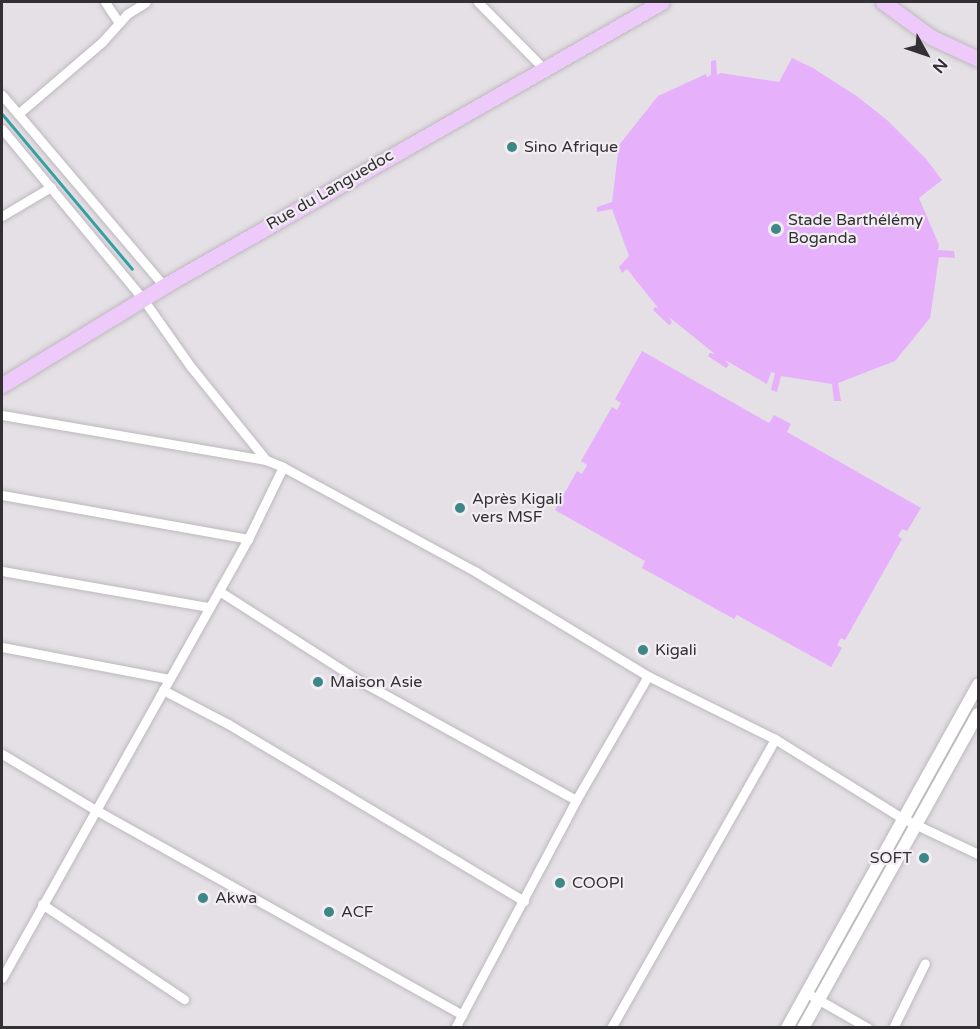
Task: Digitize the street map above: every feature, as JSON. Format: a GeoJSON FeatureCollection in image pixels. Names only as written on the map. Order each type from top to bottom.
{"type":"FeatureCollection","features":[{"type":"Feature","properties":{"kind":"main road","name":"Rue du Languedoc"},"geometry":{"type":"LineString","coordinates":[[2,385],[164,286],[662,2]]}},
{"type":"Feature","properties":{"kind":"main road"},"geometry":{"type":"LineString","coordinates":[[883,2],[931,37],[978,59]]}},
{"type":"Feature","properties":{"kind":"street"},"geometry":{"type":"LineString","coordinates":[[105,2],[119,23]]}},
{"type":"Feature","properties":{"kind":"street"},"geometry":{"type":"LineString","coordinates":[[18,114],[81,61],[127,14],[146,2]]}},
{"type":"Feature","properties":{"kind":"street"},"geometry":{"type":"LineString","coordinates":[[478,2],[543,68]]}},
{"type":"Feature","properties":{"kind":"street"},"geometry":{"type":"LineString","coordinates":[[2,95],[164,286]]}},
{"type":"Feature","properties":{"kind":"street"},"geometry":{"type":"LineString","coordinates":[[2,129],[143,299],[191,367],[266,460]]}},
{"type":"Feature","properties":{"kind":"street"},"geometry":{"type":"LineString","coordinates":[[2,216],[51,187]]}},
{"type":"Feature","properties":{"kind":"street"},"geometry":{"type":"LineString","coordinates":[[2,415],[266,460],[283,467],[476,572],[648,676],[775,739],[902,818],[978,854]]}},
{"type":"Feature","properties":{"kind":"street"},"geometry":{"type":"LineString","coordinates":[[2,978],[94,809],[248,539],[283,467]]}},
{"type":"Feature","properties":{"kind":"street"},"geometry":{"type":"LineString","coordinates":[[2,495],[248,539]]}},
{"type":"Feature","properties":{"kind":"street"},"geometry":{"type":"LineString","coordinates":[[2,571],[209,607]]}},
{"type":"Feature","properties":{"kind":"street"},"geometry":{"type":"LineString","coordinates":[[219,591],[355,678],[576,800]]}},
{"type":"Feature","properties":{"kind":"street"},"geometry":{"type":"LineString","coordinates":[[2,647],[169,680]]}},
{"type":"Feature","properties":{"kind":"street"},"geometry":{"type":"LineString","coordinates":[[455,1028],[576,800],[648,676]]}},
{"type":"Feature","properties":{"kind":"street"},"geometry":{"type":"LineString","coordinates":[[787,1028],[978,685]]}},
{"type":"Feature","properties":{"kind":"street"},"geometry":{"type":"LineString","coordinates":[[163,690],[228,724],[524,901]]}},
{"type":"Feature","properties":{"kind":"street"},"geometry":{"type":"LineString","coordinates":[[802,1028],[978,714]]}},
{"type":"Feature","properties":{"kind":"street"},"geometry":{"type":"LineString","coordinates":[[611,1028],[775,739]]}},
{"type":"Feature","properties":{"kind":"street"},"geometry":{"type":"LineString","coordinates":[[2,754],[94,809],[462,1015]]}},
{"type":"Feature","properties":{"kind":"street"},"geometry":{"type":"LineString","coordinates":[[42,904],[184,999]]}},
{"type":"Feature","properties":{"kind":"street"},"geometry":{"type":"LineString","coordinates":[[893,1028],[925,963]]}},
{"type":"Feature","properties":{"kind":"street"},"geometry":{"type":"LineString","coordinates":[[807,993],[868,1028]]}},
{"type":"Feature","properties":{"kind":"shaded area","name":"Stade Barthélémy Boganda"},"geometry":{"type":"Polygon","coordinates":[[[792,58],[813,68],[858,97],[887,120],[926,159],[942,180],[919,198],[939,245],[938,250],[954,251],[955,258],[939,257],[930,318],[895,361],[838,383],[841,401],[834,401],[832,384],[781,376],[777,392],[771,390],[775,373],[771,372],[767,384],[725,360],[729,365],[726,368],[708,356],[710,353],[715,354],[669,317],[672,323],[669,325],[653,310],[655,307],[659,309],[627,269],[622,273],[619,267],[629,256],[612,209],[597,212],[597,207],[612,202],[619,145],[658,96],[706,74],[707,77],[711,75],[711,61],[716,60],[717,75],[721,73],[779,82],[792,58]]]}},
{"type":"Feature","properties":{"kind":"shaded area"},"geometry":{"type":"Polygon","coordinates":[[[642,351],[769,423],[774,415],[791,424],[787,432],[921,508],[907,531],[902,529],[898,536],[902,539],[845,640],[841,638],[837,645],[842,648],[831,667],[737,615],[734,619],[642,568],[645,561],[555,510],[577,471],[582,474],[587,465],[581,461],[612,407],[617,410],[621,403],[615,399],[642,351]]]}},
{"type":"Feature","properties":{"kind":"waterway"},"geometry":{"type":"LineString","coordinates":[[2,114],[132,269]]}},
{"type":"Feature","properties":{"kind":"place","name":"Sino Afrique"},"geometry":{"type":"Point","coordinates":[512,147]}},
{"type":"Feature","properties":{"kind":"place","name":"Stade Barthélémy Boganda"},"geometry":{"type":"Point","coordinates":[776,229]}},
{"type":"Feature","properties":{"kind":"place","name":"Après Kigali vers MSF"},"geometry":{"type":"Point","coordinates":[460,508]}},
{"type":"Feature","properties":{"kind":"place","name":"Kigali"},"geometry":{"type":"Point","coordinates":[643,650]}},
{"type":"Feature","properties":{"kind":"place","name":"Maison Asie"},"geometry":{"type":"Point","coordinates":[318,682]}},
{"type":"Feature","properties":{"kind":"place","name":"SOFT"},"geometry":{"type":"Point","coordinates":[924,858]}},
{"type":"Feature","properties":{"kind":"place","name":"COOPI"},"geometry":{"type":"Point","coordinates":[560,883]}},
{"type":"Feature","properties":{"kind":"place","name":"Akwa"},"geometry":{"type":"Point","coordinates":[203,898]}},
{"type":"Feature","properties":{"kind":"place","name":"ACF"},"geometry":{"type":"Point","coordinates":[329,912]}}]}
